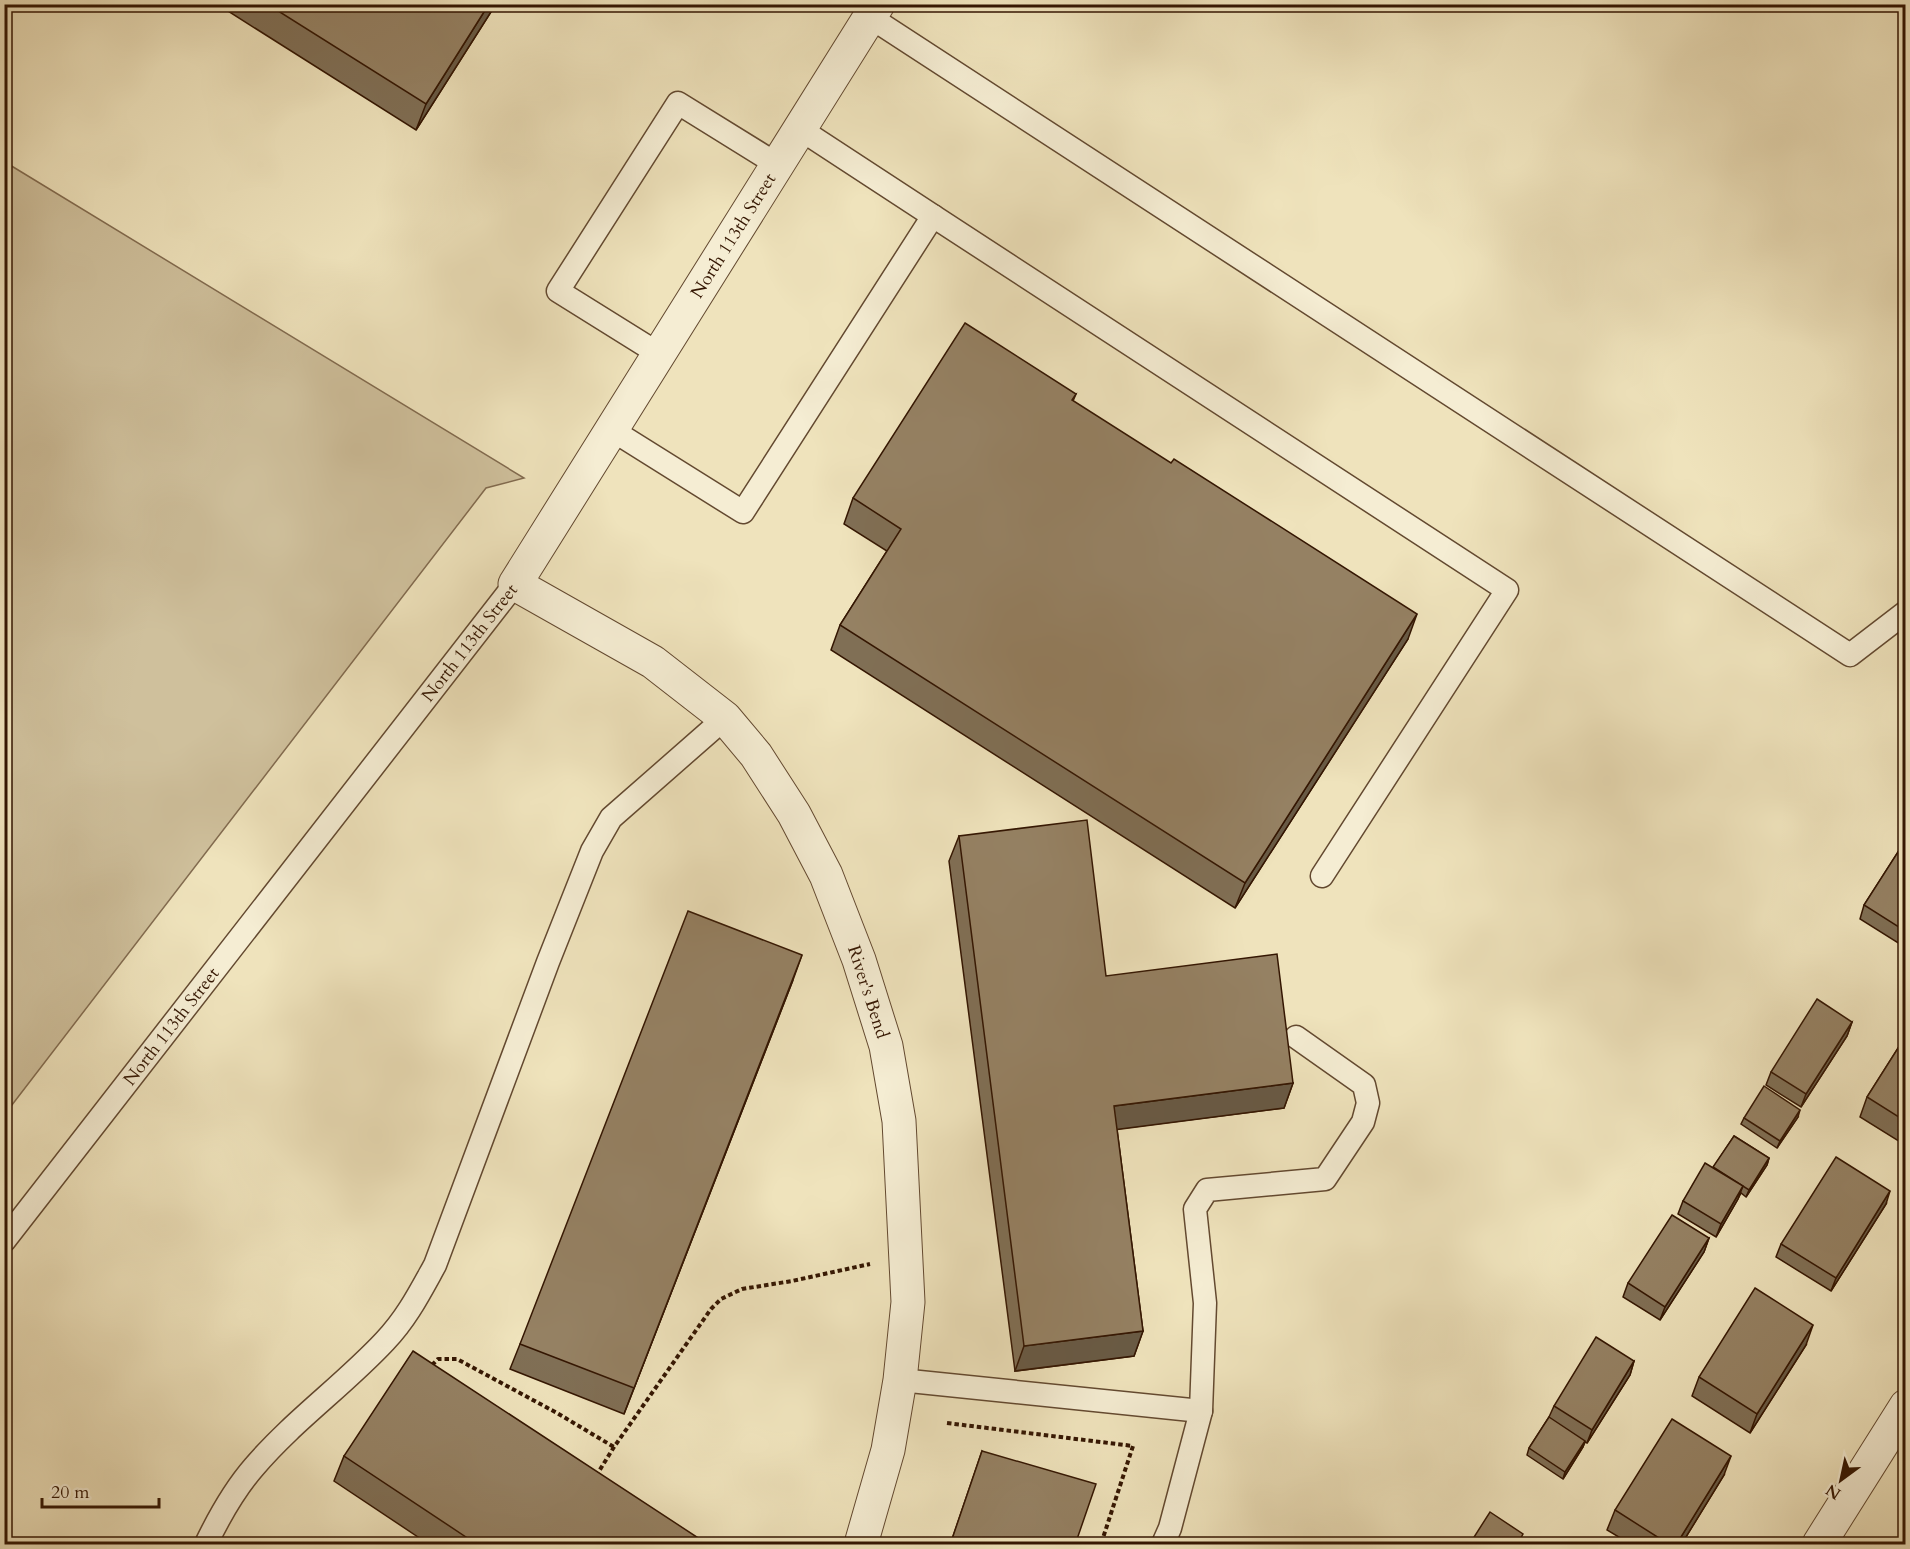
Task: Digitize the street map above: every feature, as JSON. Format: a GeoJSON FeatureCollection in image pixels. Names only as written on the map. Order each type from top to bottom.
{"type":"FeatureCollection","features":[{"type":"Feature","properties":{"kind":"street","name":"North 113th Street"},"geometry":{"type":"LineString","coordinates":[[515,584],[874,11]]}},
{"type":"Feature","properties":{"kind":"street","name":"River's Bend"},"geometry":{"type":"LineString","coordinates":[[515,584],[653,662],[725,718],[756,755],[794,814],[826,875],[859,960],[886,1046],[899,1121],[908,1302],[900,1380],[888,1450],[861,1545]]}},
{"type":"Feature","properties":{"kind":"street"},"geometry":{"type":"LineString","coordinates":[[1819,1545],[1905,1406]]}},
{"type":"Feature","properties":{"kind":"lane"},"geometry":{"type":"LineString","coordinates":[[874,11],[1850,655],[1905,612]]}},
{"type":"Feature","properties":{"kind":"lane"},"geometry":{"type":"LineString","coordinates":[[659,354],[558,291],[678,103],[777,165]]}},
{"type":"Feature","properties":{"kind":"lane"},"geometry":{"type":"LineString","coordinates":[[800,129],[1507,590],[1322,876]]}},
{"type":"Feature","properties":{"kind":"lane"},"geometry":{"type":"LineString","coordinates":[[612,430],[743,512],[933,216]]}},
{"type":"Feature","properties":{"kind":"lane","name":"North 113th Street"},"geometry":{"type":"LineString","coordinates":[[4,1241],[515,584]]}},
{"type":"Feature","properties":{"kind":"lane"},"geometry":{"type":"LineString","coordinates":[[206,1545],[221,1513],[253,1467],[389,1336],[411,1309],[435,1265],[592,851],[611,818],[725,718]]}},
{"type":"Feature","properties":{"kind":"lane"},"geometry":{"type":"LineString","coordinates":[[1163,1545],[1170,1528],[1201,1411],[1205,1303],[1195,1209],[1207,1190],[1324,1179],[1363,1122],[1368,1102],[1364,1085],[1296,1037]]}},
{"type":"Feature","properties":{"kind":"lane"},"geometry":{"type":"LineString","coordinates":[[900,1380],[1201,1411]]}},
{"type":"Feature","properties":{"kind":"path"},"geometry":{"type":"LineString","coordinates":[[593,1480],[711,1309],[721,1299],[742,1289],[906,1259]]}},
{"type":"Feature","properties":{"kind":"path"},"geometry":{"type":"LineString","coordinates":[[389,1336],[442,1371]]}},
{"type":"Feature","properties":{"kind":"path"},"geometry":{"type":"LineString","coordinates":[[432,1365],[438,1359],[458,1359],[614,1447]]}},
{"type":"Feature","properties":{"kind":"path"},"geometry":{"type":"LineString","coordinates":[[947,1423],[1133,1446],[1101,1545]]}},
{"type":"Feature","properties":{"kind":"path"},"geometry":{"type":"LineString","coordinates":[[588,1467],[598,1473]]}},
{"type":"Feature","properties":{"kind":"shaded area"},"geometry":{"type":"Polygon","coordinates":[[[5,162],[524,478],[486,488],[5,1114],[5,162]]]}},
{"type":"Feature","properties":{"kind":"building"},"geometry":{"type":"Polygon","coordinates":[[[267,4],[489,4],[426,104],[267,4]]]}},
{"type":"Feature","properties":{"kind":"building"},"geometry":{"type":"Polygon","coordinates":[[[965,323],[1076,394],[1072,400],[1171,463],[1174,459],[1417,614],[1245,883],[840,625],[901,529],[853,498],[965,323]]]}},
{"type":"Feature","properties":{"kind":"building"},"geometry":{"type":"Polygon","coordinates":[[[1087,820],[1106,976],[1277,954],[1293,1083],[1114,1106],[1143,1331],[1024,1346],[959,836],[1087,820]]]}},
{"type":"Feature","properties":{"kind":"building"},"geometry":{"type":"Polygon","coordinates":[[[1905,841],[1905,931],[1864,905],[1905,841]]]}},
{"type":"Feature","properties":{"kind":"building"},"geometry":{"type":"Polygon","coordinates":[[[688,911],[802,955],[634,1388],[520,1344],[688,911]]]}},
{"type":"Feature","properties":{"kind":"building"},"geometry":{"type":"Polygon","coordinates":[[[1817,999],[1852,1022],[1806,1094],[1771,1072],[1817,999]]]}},
{"type":"Feature","properties":{"kind":"building"},"geometry":{"type":"Polygon","coordinates":[[[1905,1037],[1905,1121],[1867,1097],[1905,1037]]]}},
{"type":"Feature","properties":{"kind":"building"},"geometry":{"type":"Polygon","coordinates":[[[1764,1086],[1800,1110],[1780,1141],[1744,1118],[1764,1086]]]}},
{"type":"Feature","properties":{"kind":"building"},"geometry":{"type":"Polygon","coordinates":[[[1734,1136],[1769,1158],[1749,1190],[1713,1167],[1734,1136]]]}},
{"type":"Feature","properties":{"kind":"building"},"geometry":{"type":"Polygon","coordinates":[[[1836,1157],[1890,1191],[1836,1278],[1781,1244],[1836,1157]]]}},
{"type":"Feature","properties":{"kind":"building"},"geometry":{"type":"Polygon","coordinates":[[[1705,1163],[1743,1186],[1721,1224],[1683,1201],[1705,1163]]]}},
{"type":"Feature","properties":{"kind":"building"},"geometry":{"type":"Polygon","coordinates":[[[1672,1215],[1709,1238],[1665,1307],[1628,1283],[1672,1215]]]}},
{"type":"Feature","properties":{"kind":"building"},"geometry":{"type":"Polygon","coordinates":[[[1755,1288],[1813,1325],[1757,1414],[1699,1377],[1755,1288]]]}},
{"type":"Feature","properties":{"kind":"building"},"geometry":{"type":"Polygon","coordinates":[[[1596,1337],[1634,1361],[1592,1430],[1554,1406],[1596,1337]]]}},
{"type":"Feature","properties":{"kind":"building"},"geometry":{"type":"Polygon","coordinates":[[[413,1351],[709,1545],[478,1545],[344,1456],[413,1351]]]}},
{"type":"Feature","properties":{"kind":"building"},"geometry":{"type":"Polygon","coordinates":[[[1549,1417],[1585,1441],[1565,1472],[1529,1448],[1549,1417]]]}},
{"type":"Feature","properties":{"kind":"building"},"geometry":{"type":"Polygon","coordinates":[[[1672,1419],[1731,1456],[1676,1545],[1670,1545],[1615,1510],[1672,1419]]]}},
{"type":"Feature","properties":{"kind":"building"},"geometry":{"type":"Polygon","coordinates":[[[982,1451],[1096,1484],[1075,1545],[950,1545],[982,1451]]]}},
{"type":"Feature","properties":{"kind":"building"},"geometry":{"type":"Polygon","coordinates":[[[1490,1512],[1523,1534],[1517,1545],[1469,1545],[1490,1512]]]}}]}
